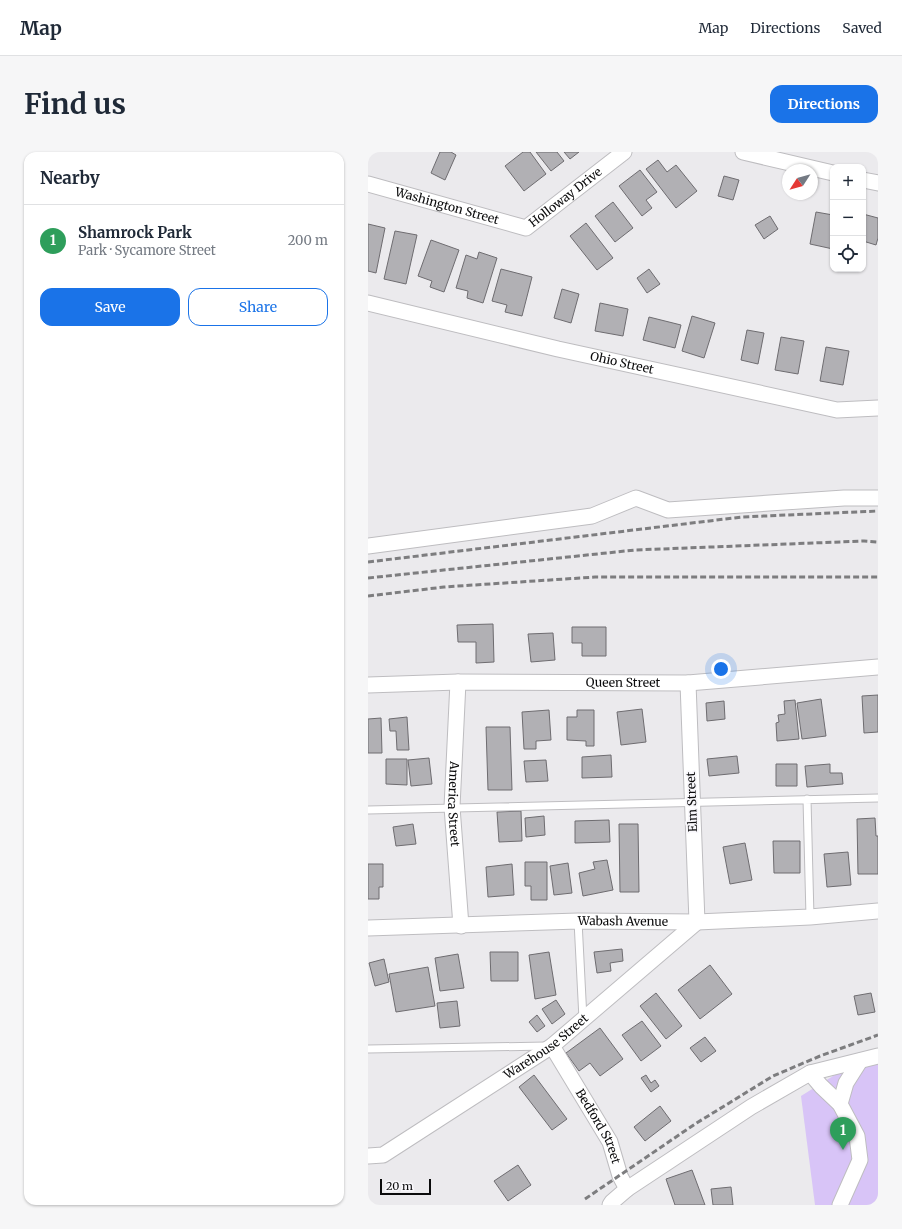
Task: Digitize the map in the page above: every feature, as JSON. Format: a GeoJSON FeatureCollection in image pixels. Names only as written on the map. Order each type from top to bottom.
{"type":"FeatureCollection","features":[{"type":"Feature","properties":{"kind":"street"},"geometry":{"type":"LineString","coordinates":[[743,152],[830,172]]}},
{"type":"Feature","properties":{"kind":"street","name":"Holloway Drive"},"geometry":{"type":"LineString","coordinates":[[526,228],[618,154]]}},
{"type":"Feature","properties":{"kind":"street"},"geometry":{"type":"LineString","coordinates":[[866,181],[878,183]]}},
{"type":"Feature","properties":{"kind":"street","name":"Washington Street"},"geometry":{"type":"LineString","coordinates":[[368,184],[526,228]]}},
{"type":"Feature","properties":{"kind":"street","name":"Ohio Street"},"geometry":{"type":"LineString","coordinates":[[368,303],[558,349],[837,410],[878,408]]}},
{"type":"Feature","properties":{"kind":"street"},"geometry":{"type":"LineString","coordinates":[[368,546],[592,516],[636,498],[668,510],[844,498],[878,498]]}},
{"type":"Feature","properties":{"kind":"street","name":"Queen Street"},"geometry":{"type":"LineString","coordinates":[[368,685],[458,682],[688,682],[878,667]]}},
{"type":"Feature","properties":{"kind":"street","name":"America Street"},"geometry":{"type":"LineString","coordinates":[[458,682],[452,807],[461,926]]}},
{"type":"Feature","properties":{"kind":"street","name":"Elm Street"},"geometry":{"type":"LineString","coordinates":[[688,682],[697,922]]}},
{"type":"Feature","properties":{"kind":"street","name":"Wabash Avenue"},"geometry":{"type":"LineString","coordinates":[[368,928],[578,922],[697,922],[878,911]]}},
{"type":"Feature","properties":{"kind":"street","name":"Warehouse Street"},"geometry":{"type":"LineString","coordinates":[[368,1156],[383,1155],[552,1046],[697,922]]}},
{"type":"Feature","properties":{"kind":"street","name":"Bedford Street"},"geometry":{"type":"LineString","coordinates":[[552,1046],[610,1142],[620,1176],[627,1189]]}},
{"type":"Feature","properties":{"kind":"street"},"geometry":{"type":"LineString","coordinates":[[610,1205],[627,1189],[751,1107],[810,1073],[878,1056]]}},
{"type":"Feature","properties":{"kind":"street"},"geometry":{"type":"LineString","coordinates":[[840,1104],[846,1083],[860,1061]]}},
{"type":"Feature","properties":{"kind":"street"},"geometry":{"type":"LineString","coordinates":[[810,1073],[840,1104],[857,1136],[860,1160],[840,1205]]}},
{"type":"Feature","properties":{"kind":"lane"},"geometry":{"type":"LineString","coordinates":[[368,810],[878,798]]}},
{"type":"Feature","properties":{"kind":"lane"},"geometry":{"type":"LineString","coordinates":[[807,799],[810,916]]}},
{"type":"Feature","properties":{"kind":"lane"},"geometry":{"type":"LineString","coordinates":[[578,922],[583,1020]]}},
{"type":"Feature","properties":{"kind":"lane"},"geometry":{"type":"LineString","coordinates":[[368,1049],[552,1046]]}},
{"type":"Feature","properties":{"kind":"shaded area"},"geometry":{"type":"Polygon","coordinates":[[[878,1048],[878,1205],[815,1205],[801,1096],[878,1048]]]}},
{"type":"Feature","properties":{"kind":"building"},"geometry":{"type":"Polygon","coordinates":[[[440,152],[451,152],[456,155],[445,180],[431,173],[440,152]]]}},
{"type":"Feature","properties":{"kind":"building"},"geometry":{"type":"Polygon","coordinates":[[[523,152],[530,152],[546,174],[524,191],[505,166],[523,152]]]}},
{"type":"Feature","properties":{"kind":"building"},"geometry":{"type":"Polygon","coordinates":[[[536,152],[557,152],[564,161],[551,171],[536,152]]]}},
{"type":"Feature","properties":{"kind":"building"},"geometry":{"type":"Polygon","coordinates":[[[564,152],[579,152],[570,159],[564,152]]]}},
{"type":"Feature","properties":{"kind":"building"},"geometry":{"type":"Polygon","coordinates":[[[658,160],[667,172],[676,165],[697,191],[676,208],[646,169],[658,160]]]}},
{"type":"Feature","properties":{"kind":"building"},"geometry":{"type":"Polygon","coordinates":[[[640,170],[657,192],[646,200],[652,208],[642,216],[619,186],[640,170]]]}},
{"type":"Feature","properties":{"kind":"building"},"geometry":{"type":"Polygon","coordinates":[[[724,176],[739,180],[733,200],[718,196],[724,176]]]}},
{"type":"Feature","properties":{"kind":"building"},"geometry":{"type":"Polygon","coordinates":[[[613,202],[633,228],[615,242],[595,216],[613,202]]]}},
{"type":"Feature","properties":{"kind":"building"},"geometry":{"type":"Polygon","coordinates":[[[816,212],[830,214],[830,248],[810,244],[816,212]]]}},
{"type":"Feature","properties":{"kind":"building"},"geometry":{"type":"Polygon","coordinates":[[[866,215],[878,218],[878,238],[876,245],[866,242],[866,215]]]}},
{"type":"Feature","properties":{"kind":"building"},"geometry":{"type":"Polygon","coordinates":[[[770,216],[778,229],[764,239],[755,225],[770,216]]]}},
{"type":"Feature","properties":{"kind":"building"},"geometry":{"type":"Polygon","coordinates":[[[586,223],[613,258],[597,270],[570,236],[586,223]]]}},
{"type":"Feature","properties":{"kind":"building"},"geometry":{"type":"Polygon","coordinates":[[[368,224],[385,228],[376,273],[368,271],[368,224]]]}},
{"type":"Feature","properties":{"kind":"building"},"geometry":{"type":"Polygon","coordinates":[[[395,231],[417,235],[406,284],[384,279],[395,231]]]}},
{"type":"Feature","properties":{"kind":"building"},"geometry":{"type":"Polygon","coordinates":[[[431,240],[459,250],[444,292],[430,287],[432,281],[418,276],[431,240]]]}},
{"type":"Feature","properties":{"kind":"building"},"geometry":{"type":"Polygon","coordinates":[[[479,252],[497,258],[483,303],[467,298],[468,291],[456,288],[466,255],[477,259],[479,252]]]}},
{"type":"Feature","properties":{"kind":"building"},"geometry":{"type":"Polygon","coordinates":[[[501,269],[532,277],[522,316],[505,312],[507,305],[492,301],[501,269]]]}},
{"type":"Feature","properties":{"kind":"building"},"geometry":{"type":"Polygon","coordinates":[[[649,269],[660,284],[647,293],[637,278],[649,269]]]}},
{"type":"Feature","properties":{"kind":"building"},"geometry":{"type":"Polygon","coordinates":[[[562,289],[579,294],[571,323],[554,318],[562,289]]]}},
{"type":"Feature","properties":{"kind":"building"},"geometry":{"type":"Polygon","coordinates":[[[600,303],[628,309],[623,336],[595,331],[600,303]]]}},
{"type":"Feature","properties":{"kind":"building"},"geometry":{"type":"Polygon","coordinates":[[[692,316],[715,323],[704,358],[682,351],[692,316]]]}},
{"type":"Feature","properties":{"kind":"building"},"geometry":{"type":"Polygon","coordinates":[[[649,317],[681,325],[675,348],[643,340],[649,317]]]}},
{"type":"Feature","properties":{"kind":"building"},"geometry":{"type":"Polygon","coordinates":[[[747,330],[764,333],[758,364],[741,360],[747,330]]]}},
{"type":"Feature","properties":{"kind":"building"},"geometry":{"type":"Polygon","coordinates":[[[781,337],[804,341],[798,374],[775,370],[781,337]]]}},
{"type":"Feature","properties":{"kind":"building"},"geometry":{"type":"Polygon","coordinates":[[[826,347],[849,351],[843,385],[820,381],[826,347]]]}},
{"type":"Feature","properties":{"kind":"building"},"geometry":{"type":"Polygon","coordinates":[[[493,624],[494,662],[476,663],[476,642],[458,642],[457,625],[493,624]]]}},
{"type":"Feature","properties":{"kind":"building"},"geometry":{"type":"Polygon","coordinates":[[[572,627],[606,627],[606,656],[582,656],[582,643],[572,643],[572,627]]]}},
{"type":"Feature","properties":{"kind":"building"},"geometry":{"type":"Polygon","coordinates":[[[553,633],[555,660],[531,662],[528,634],[553,633]]]}},
{"type":"Feature","properties":{"kind":"building"},"geometry":{"type":"Polygon","coordinates":[[[878,695],[878,732],[864,733],[862,696],[878,695]]]}},
{"type":"Feature","properties":{"kind":"building"},"geometry":{"type":"Polygon","coordinates":[[[821,699],[826,736],[802,739],[797,703],[821,699]]]}},
{"type":"Feature","properties":{"kind":"building"},"geometry":{"type":"Polygon","coordinates":[[[795,700],[799,739],[777,741],[776,723],[779,722],[778,715],[785,714],[784,701],[795,700]]]}},
{"type":"Feature","properties":{"kind":"building"},"geometry":{"type":"Polygon","coordinates":[[[724,701],[725,719],[707,721],[706,703],[724,701]]]}},
{"type":"Feature","properties":{"kind":"building"},"geometry":{"type":"Polygon","coordinates":[[[642,709],[646,742],[621,745],[617,712],[642,709]]]}},
{"type":"Feature","properties":{"kind":"building"},"geometry":{"type":"Polygon","coordinates":[[[549,710],[551,740],[536,741],[536,749],[524,749],[522,712],[549,710]]]}},
{"type":"Feature","properties":{"kind":"building"},"geometry":{"type":"Polygon","coordinates":[[[577,710],[594,710],[594,746],[586,746],[586,741],[567,740],[567,717],[577,717],[577,710]]]}},
{"type":"Feature","properties":{"kind":"building"},"geometry":{"type":"Polygon","coordinates":[[[407,717],[409,750],[397,750],[396,731],[390,731],[389,719],[407,717]]]}},
{"type":"Feature","properties":{"kind":"building"},"geometry":{"type":"Polygon","coordinates":[[[381,718],[382,753],[368,753],[368,719],[381,718]]]}},
{"type":"Feature","properties":{"kind":"building"},"geometry":{"type":"Polygon","coordinates":[[[486,727],[510,727],[512,790],[488,790],[486,727]]]}},
{"type":"Feature","properties":{"kind":"building"},"geometry":{"type":"Polygon","coordinates":[[[611,755],[612,777],[582,778],[582,757],[611,755]]]}},
{"type":"Feature","properties":{"kind":"building"},"geometry":{"type":"Polygon","coordinates":[[[737,756],[739,773],[709,776],[707,759],[737,756]]]}},
{"type":"Feature","properties":{"kind":"building"},"geometry":{"type":"Polygon","coordinates":[[[429,758],[432,784],[411,786],[408,760],[429,758]]]}},
{"type":"Feature","properties":{"kind":"building"},"geometry":{"type":"Polygon","coordinates":[[[386,759],[407,759],[407,785],[386,784],[386,759]]]}},
{"type":"Feature","properties":{"kind":"building"},"geometry":{"type":"Polygon","coordinates":[[[546,760],[548,781],[526,782],[524,761],[546,760]]]}},
{"type":"Feature","properties":{"kind":"building"},"geometry":{"type":"Polygon","coordinates":[[[776,764],[797,764],[797,786],[776,786],[776,764]]]}},
{"type":"Feature","properties":{"kind":"building"},"geometry":{"type":"Polygon","coordinates":[[[830,764],[830,773],[842,773],[843,784],[807,787],[805,766],[830,764]]]}},
{"type":"Feature","properties":{"kind":"building"},"geometry":{"type":"Polygon","coordinates":[[[521,811],[522,841],[499,842],[497,812],[521,811]]]}},
{"type":"Feature","properties":{"kind":"building"},"geometry":{"type":"Polygon","coordinates":[[[544,816],[545,835],[526,837],[525,818],[544,816]]]}},
{"type":"Feature","properties":{"kind":"building"},"geometry":{"type":"Polygon","coordinates":[[[875,818],[876,836],[878,836],[878,874],[858,874],[857,819],[875,818]]]}},
{"type":"Feature","properties":{"kind":"building"},"geometry":{"type":"Polygon","coordinates":[[[609,820],[610,842],[575,843],[575,821],[609,820]]]}},
{"type":"Feature","properties":{"kind":"building"},"geometry":{"type":"Polygon","coordinates":[[[413,824],[416,844],[396,846],[393,827],[413,824]]]}},
{"type":"Feature","properties":{"kind":"building"},"geometry":{"type":"Polygon","coordinates":[[[619,824],[638,824],[639,892],[620,892],[619,824]]]}},
{"type":"Feature","properties":{"kind":"building"},"geometry":{"type":"Polygon","coordinates":[[[773,841],[800,841],[800,873],[774,873],[773,841]]]}},
{"type":"Feature","properties":{"kind":"building"},"geometry":{"type":"Polygon","coordinates":[[[745,843],[752,880],[730,884],[723,847],[745,843]]]}},
{"type":"Feature","properties":{"kind":"building"},"geometry":{"type":"Polygon","coordinates":[[[848,852],[851,885],[827,887],[824,854],[848,852]]]}},
{"type":"Feature","properties":{"kind":"building"},"geometry":{"type":"Polygon","coordinates":[[[607,860],[613,890],[583,896],[579,873],[595,869],[593,862],[607,860]]]}},
{"type":"Feature","properties":{"kind":"building"},"geometry":{"type":"Polygon","coordinates":[[[525,862],[547,862],[547,900],[531,900],[531,886],[525,886],[525,862]]]}},
{"type":"Feature","properties":{"kind":"building"},"geometry":{"type":"Polygon","coordinates":[[[568,863],[572,893],[554,895],[550,866],[568,863]]]}},
{"type":"Feature","properties":{"kind":"building"},"geometry":{"type":"Polygon","coordinates":[[[368,864],[383,864],[383,887],[379,887],[379,899],[368,899],[368,864]]]}},
{"type":"Feature","properties":{"kind":"building"},"geometry":{"type":"Polygon","coordinates":[[[512,864],[514,895],[488,897],[486,867],[512,864]]]}},
{"type":"Feature","properties":{"kind":"building"},"geometry":{"type":"Polygon","coordinates":[[[622,949],[623,961],[610,963],[611,971],[597,973],[594,952],[622,949]]]}},
{"type":"Feature","properties":{"kind":"building"},"geometry":{"type":"Polygon","coordinates":[[[490,952],[518,952],[518,981],[491,981],[490,952]]]}},
{"type":"Feature","properties":{"kind":"building"},"geometry":{"type":"Polygon","coordinates":[[[549,952],[556,995],[535,999],[529,955],[549,952]]]}},
{"type":"Feature","properties":{"kind":"building"},"geometry":{"type":"Polygon","coordinates":[[[458,954],[464,988],[440,991],[435,958],[458,954]]]}},
{"type":"Feature","properties":{"kind":"building"},"geometry":{"type":"Polygon","coordinates":[[[384,959],[389,982],[375,986],[369,963],[384,959]]]}},
{"type":"Feature","properties":{"kind":"building"},"geometry":{"type":"Polygon","coordinates":[[[710,965],[732,994],[700,1019],[678,990],[710,965]]]}},
{"type":"Feature","properties":{"kind":"building"},"geometry":{"type":"Polygon","coordinates":[[[428,967],[435,1006],[396,1012],[389,974],[428,967]]]}},
{"type":"Feature","properties":{"kind":"building"},"geometry":{"type":"Polygon","coordinates":[[[656,993],[682,1026],[666,1039],[640,1006],[656,993]]]}},
{"type":"Feature","properties":{"kind":"building"},"geometry":{"type":"Polygon","coordinates":[[[871,993],[875,1012],[858,1015],[854,996],[871,993]]]}},
{"type":"Feature","properties":{"kind":"building"},"geometry":{"type":"Polygon","coordinates":[[[556,1000],[565,1014],[552,1024],[542,1009],[556,1000]]]}},
{"type":"Feature","properties":{"kind":"building"},"geometry":{"type":"Polygon","coordinates":[[[457,1001],[460,1026],[440,1028],[437,1003],[457,1001]]]}},
{"type":"Feature","properties":{"kind":"building"},"geometry":{"type":"Polygon","coordinates":[[[537,1015],[545,1026],[537,1032],[529,1022],[537,1015]]]}},
{"type":"Feature","properties":{"kind":"building"},"geometry":{"type":"Polygon","coordinates":[[[642,1021],[661,1046],[641,1061],[622,1035],[642,1021]]]}},
{"type":"Feature","properties":{"kind":"building"},"geometry":{"type":"Polygon","coordinates":[[[600,1028],[623,1059],[600,1076],[590,1063],[579,1071],[566,1053],[600,1028]]]}},
{"type":"Feature","properties":{"kind":"building"},"geometry":{"type":"Polygon","coordinates":[[[705,1037],[716,1051],[701,1062],[690,1048],[705,1037]]]}},
{"type":"Feature","properties":{"kind":"building"},"geometry":{"type":"Polygon","coordinates":[[[534,1075],[567,1119],[552,1130],[519,1087],[534,1075]]]}},
{"type":"Feature","properties":{"kind":"building"},"geometry":{"type":"Polygon","coordinates":[[[646,1075],[651,1083],[655,1080],[659,1086],[651,1092],[641,1078],[646,1075]]]}},
{"type":"Feature","properties":{"kind":"building"},"geometry":{"type":"Polygon","coordinates":[[[660,1106],[671,1121],[645,1141],[634,1127],[660,1106]]]}},
{"type":"Feature","properties":{"kind":"building"},"geometry":{"type":"Polygon","coordinates":[[[518,1165],[531,1185],[508,1201],[494,1181],[518,1165]]]}},
{"type":"Feature","properties":{"kind":"building"},"geometry":{"type":"Polygon","coordinates":[[[692,1170],[705,1205],[675,1205],[666,1179],[692,1170]]]}},
{"type":"Feature","properties":{"kind":"building"},"geometry":{"type":"Polygon","coordinates":[[[731,1187],[733,1205],[713,1205],[711,1189],[731,1187]]]}},
{"type":"Feature","properties":{"kind":"railway"},"geometry":{"type":"LineString","coordinates":[[368,562],[742,517],[878,511]]}},
{"type":"Feature","properties":{"kind":"railway"},"geometry":{"type":"LineString","coordinates":[[368,578],[635,550],[864,541],[878,542]]}},
{"type":"Feature","properties":{"kind":"railway"},"geometry":{"type":"LineString","coordinates":[[368,596],[444,587],[595,577],[878,577]]}},
{"type":"Feature","properties":{"kind":"railway"},"geometry":{"type":"LineString","coordinates":[[585,1199],[695,1124],[773,1076],[820,1056],[878,1035]]}},
{"type":"Feature","properties":{"kind":"place","name":"Shamrock Park"},"geometry":{"type":"Point","coordinates":[843,1150]}}]}
